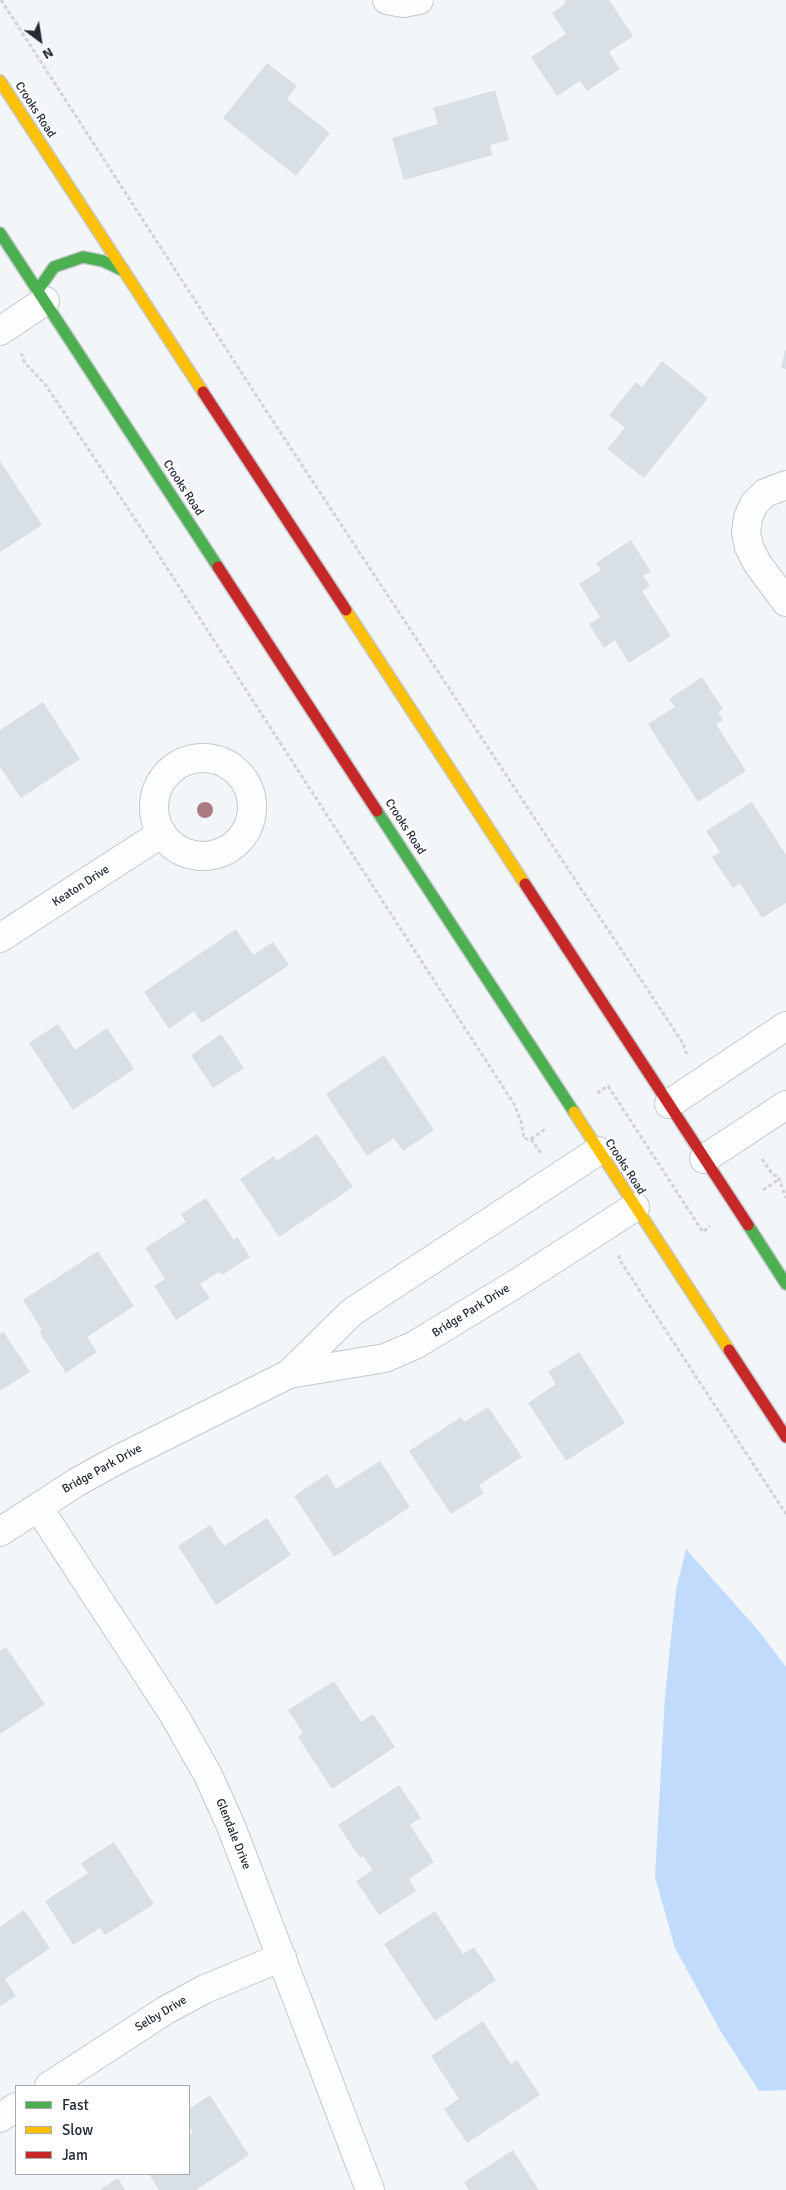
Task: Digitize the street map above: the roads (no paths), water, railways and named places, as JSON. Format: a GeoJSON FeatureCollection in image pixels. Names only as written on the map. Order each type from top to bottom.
{"type":"FeatureCollection","features":[{"type":"Feature","properties":{"kind":"main road","name":"Crooks Road"},"geometry":{"type":"LineString","coordinates":[[0,81],[786,1284]]}},
{"type":"Feature","properties":{"kind":"main road","name":"Crooks Road"},"geometry":{"type":"LineString","coordinates":[[0,233],[786,1437]]}},
{"type":"Feature","properties":{"kind":"main road"},"geometry":{"type":"LineString","coordinates":[[41,296],[45,277],[54,267],[83,257],[103,260],[124,271]]}},
{"type":"Feature","properties":{"kind":"street"},"geometry":{"type":"LineString","coordinates":[[387,0],[403,3],[419,0]]}},
{"type":"Feature","properties":{"kind":"street"},"geometry":{"type":"LineString","coordinates":[[0,331],[41,296]]}},
{"type":"Feature","properties":{"kind":"street"},"geometry":{"type":"LineString","coordinates":[[786,485],[765,493],[754,504],[748,518],[746,533],[757,563],[786,602]]}},
{"type":"Feature","properties":{"kind":"street","name":"Keaton Drive"},"geometry":{"type":"LineString","coordinates":[[0,938],[162,833]]}},
{"type":"Feature","properties":{"kind":"street"},"geometry":{"type":"LineString","coordinates":[[668,1104],[786,1026]]}},
{"type":"Feature","properties":{"kind":"street"},"geometry":{"type":"LineString","coordinates":[[704,1159],[786,1106]]}},
{"type":"Feature","properties":{"kind":"street","name":"Bridge Park Drive"},"geometry":{"type":"LineString","coordinates":[[289,1374],[352,1312],[598,1151]]}},
{"type":"Feature","properties":{"kind":"street","name":"Bridge Park Drive"},"geometry":{"type":"LineString","coordinates":[[0,1532],[116,1460],[289,1374],[385,1358],[415,1345],[517,1283],[635,1207]]}},
{"type":"Feature","properties":{"kind":"street","name":"Glendale Drive"},"geometry":{"type":"LineString","coordinates":[[38,1507],[192,1745],[231,1826],[370,2190]]}},
{"type":"Feature","properties":{"kind":"street","name":"Selby Drive"},"geometry":{"type":"LineString","coordinates":[[51,2085],[174,2006],[205,1989],[282,1957]]}},
{"type":"Feature","properties":{"kind":"street"},"geometry":{"type":"LineString","coordinates":[[0,2118],[15,2108]]}},
{"type":"Feature","properties":{"kind":"water"},"geometry":{"type":"Polygon","coordinates":[[[686,1549],[758,1630],[786,1667],[786,2090],[759,2091],[721,2032],[675,1948],[655,1877],[665,1696],[676,1590],[686,1549]]]}}]}
